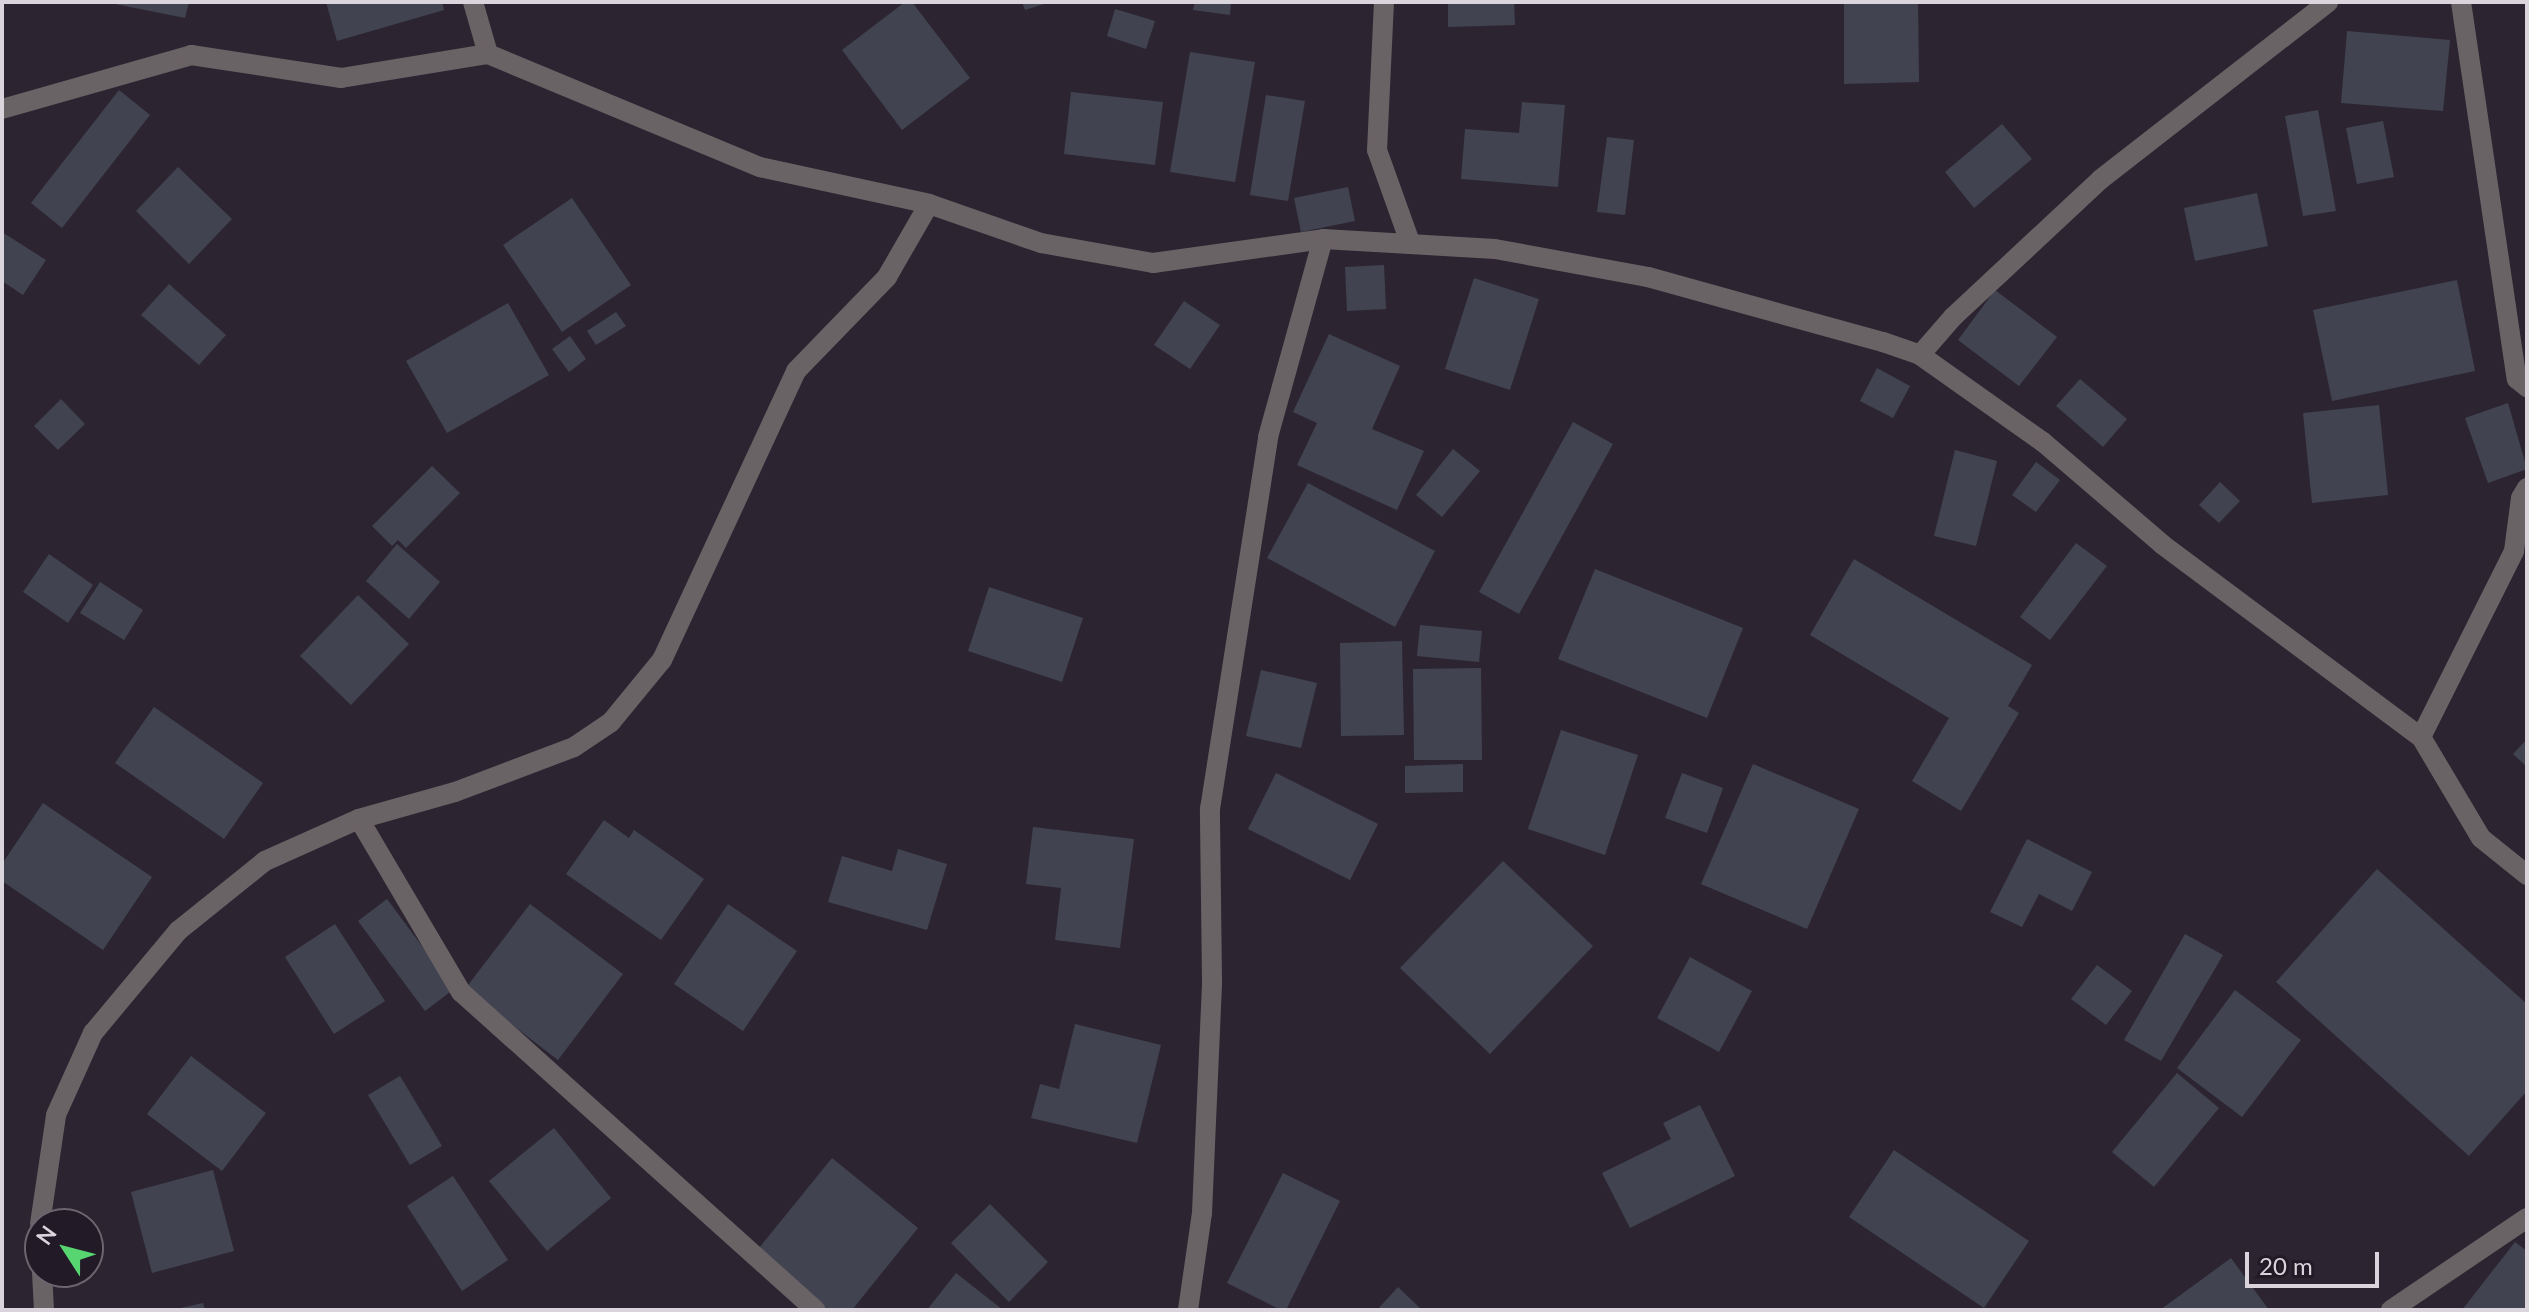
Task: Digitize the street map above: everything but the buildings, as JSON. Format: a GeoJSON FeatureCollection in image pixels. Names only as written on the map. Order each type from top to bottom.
{"type":"FeatureCollection","features":[{"type":"Feature","properties":{"kind":"street"},"geometry":{"type":"LineString","coordinates":[[473,2],[488,54]]}},
{"type":"Feature","properties":{"kind":"street"},"geometry":{"type":"LineString","coordinates":[[1384,2],[1377,150],[1410,242]]}},
{"type":"Feature","properties":{"kind":"street"},"geometry":{"type":"LineString","coordinates":[[1920,355],[1953,317],[2101,179],[2328,2]]}},
{"type":"Feature","properties":{"kind":"street"},"geometry":{"type":"LineString","coordinates":[[2461,2],[2517,379],[2527,387]]}},
{"type":"Feature","properties":{"kind":"street"},"geometry":{"type":"LineString","coordinates":[[5,104],[191,55],[341,78],[488,54],[760,167],[929,204],[1041,243],[1153,263],[1323,239],[1495,249],[1648,277],[1920,355],[2043,442],[2163,545],[2421,737],[2481,838],[2527,875]]}},
{"type":"Feature","properties":{"kind":"street"},"geometry":{"type":"LineString","coordinates":[[42,1208],[56,1115],[93,1033],[178,931],[265,861],[359,819],[455,792],[574,747],[611,722],[662,660],[796,371],[887,277],[929,204]]}},
{"type":"Feature","properties":{"kind":"street"},"geometry":{"type":"LineString","coordinates":[[1188,1310],[1203,1182],[1212,982],[1210,809],[1268,437],[1323,239]]}},
{"type":"Feature","properties":{"kind":"street"},"geometry":{"type":"LineString","coordinates":[[2421,737],[2514,551],[2521,498],[2527,488]]}},
{"type":"Feature","properties":{"kind":"street"},"geometry":{"type":"LineString","coordinates":[[359,819],[461,992],[815,1310]]}},
{"type":"Feature","properties":{"kind":"street"},"geometry":{"type":"LineString","coordinates":[[2391,1310],[2527,1218]]}},
{"type":"Feature","properties":{"kind":"street"},"geometry":{"type":"LineString","coordinates":[[43,1288],[44,1310]]}}]}
